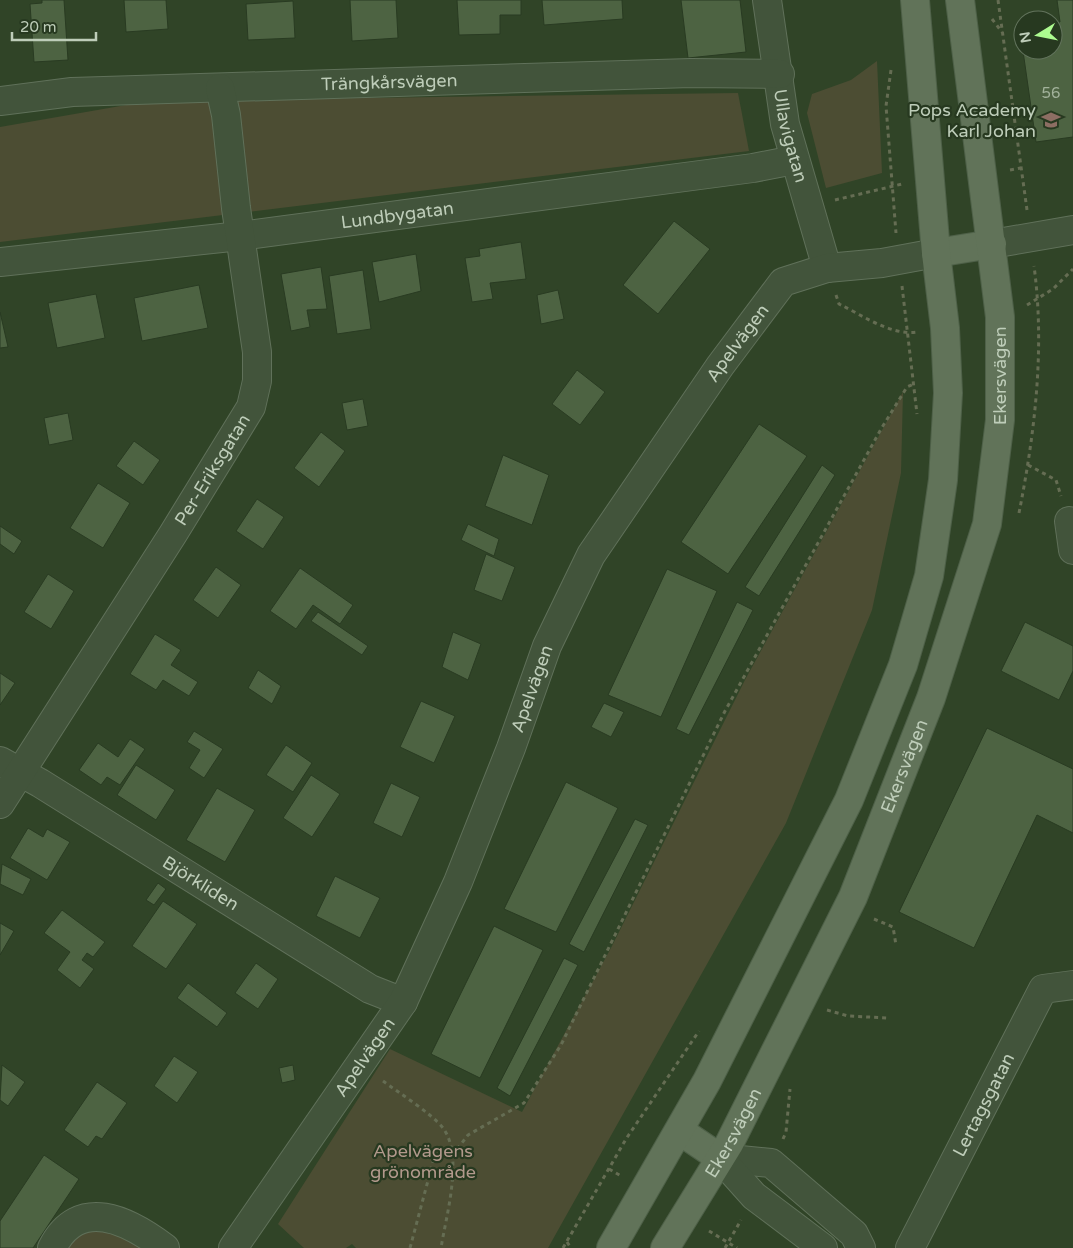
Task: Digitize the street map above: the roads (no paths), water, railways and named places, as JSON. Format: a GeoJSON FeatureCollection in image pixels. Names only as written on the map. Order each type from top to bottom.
{"type":"FeatureCollection","features":[{"type":"Feature","properties":{"kind":"main road"},"geometry":{"type":"LineString","coordinates":[[612,1248],[680,1131],[849,800],[906,656],[929,576],[943,480],[948,393],[945,328],[936,253],[915,0]]}},
{"type":"Feature","properties":{"kind":"main road","name":"Ekersvägen"},"geometry":{"type":"LineString","coordinates":[[665,1248],[729,1144],[853,897],[931,698],[987,524],[1000,420],[1000,317],[960,0]]}},
{"type":"Feature","properties":{"kind":"main road"},"geometry":{"type":"LineString","coordinates":[[936,253],[992,244]]}},
{"type":"Feature","properties":{"kind":"main road"},"geometry":{"type":"LineString","coordinates":[[680,1131],[720,1158]]}},
{"type":"Feature","properties":{"kind":"street","name":"Ullavigatan"},"geometry":{"type":"LineString","coordinates":[[768,0],[780,74],[785,124],[827,268]]}},
{"type":"Feature","properties":{"kind":"street","name":"Trängkårsvägen"},"geometry":{"type":"LineString","coordinates":[[0,101],[72,92],[691,73],[780,74]]}},
{"type":"Feature","properties":{"kind":"street","name":"Per-Eriksgatan"},"geometry":{"type":"LineString","coordinates":[[0,804],[10,767],[178,526],[251,407],[258,381],[257,352],[240,236],[226,115],[220,88]]}},
{"type":"Feature","properties":{"kind":"street","name":"Lundbygatan"},"geometry":{"type":"LineString","coordinates":[[0,262],[240,236],[753,168],[794,160]]}},
{"type":"Feature","properties":{"kind":"street"},"geometry":{"type":"LineString","coordinates":[[992,244],[1073,230]]}},
{"type":"Feature","properties":{"kind":"street","name":"Apelvägen"},"geometry":{"type":"LineString","coordinates":[[233,1248],[403,1002],[458,882],[511,748],[547,646],[591,555],[720,366],[783,282],[827,268],[882,263],[936,253]]}},
{"type":"Feature","properties":{"kind":"street"},"geometry":{"type":"LineString","coordinates":[[1069,521],[1073,550]]}},
{"type":"Feature","properties":{"kind":"street","name":"Björkliden"},"geometry":{"type":"LineString","coordinates":[[10,767],[40,783],[370,988],[403,1002]]}},
{"type":"Feature","properties":{"kind":"street","name":"Lertagsgatan"},"geometry":{"type":"LineString","coordinates":[[910,1248],[1043,989],[1073,985]]}},
{"type":"Feature","properties":{"kind":"street"},"geometry":{"type":"LineString","coordinates":[[720,1158],[754,1196],[823,1248]]}},
{"type":"Feature","properties":{"kind":"street"},"geometry":{"type":"LineString","coordinates":[[720,1158],[771,1163],[854,1234],[861,1248]]}},
{"type":"Feature","properties":{"kind":"street"},"geometry":{"type":"LineString","coordinates":[[52,1248],[56,1239],[74,1221],[97,1215],[131,1226],[165,1248]]}},
{"type":"Feature","properties":{"kind":"place","name":"Pops Academy Karl Johan"},"geometry":{"type":"Point","coordinates":[1051,120]}},
{"type":"Feature","properties":{"kind":"park label","name":"Apelvägens grönområde"},"geometry":{"type":"Point","coordinates":[423,1161]}}]}
